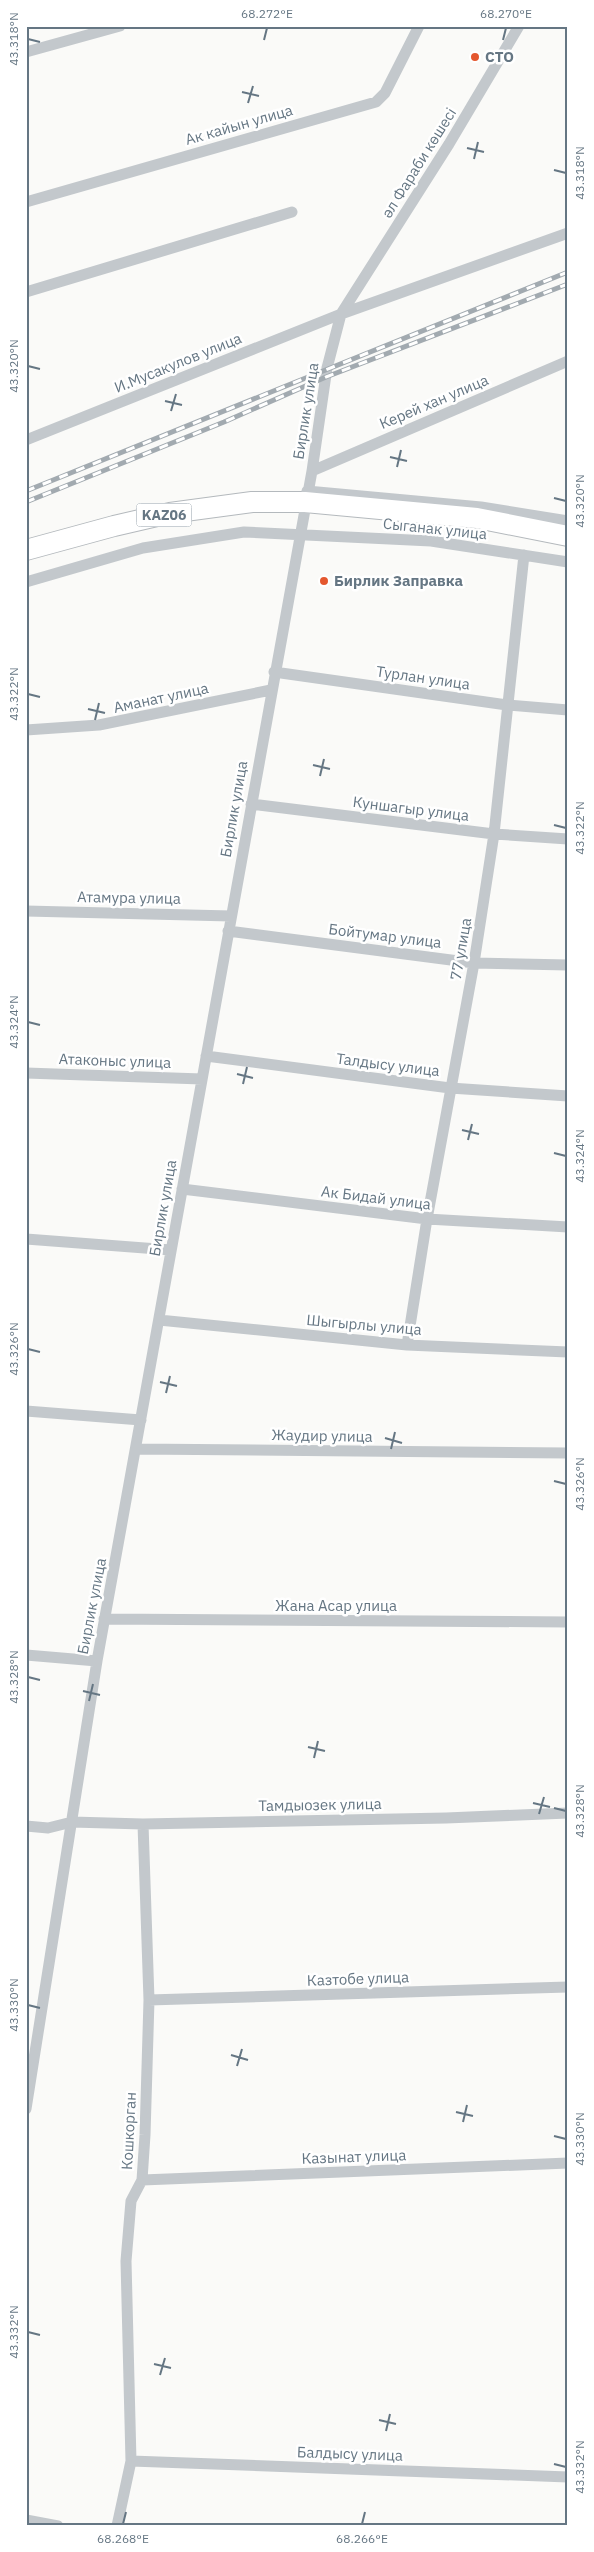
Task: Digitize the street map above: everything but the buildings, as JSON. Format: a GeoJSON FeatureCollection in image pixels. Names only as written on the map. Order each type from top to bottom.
{"type":"FeatureCollection","features":[{"type":"Feature","properties":{"kind":"highway","name":"KАZ06"},"geometry":{"type":"LineString","coordinates":[[26,550],[114,526],[202,507],[252,502],[305,502],[477,518],[568,536]]}},
{"type":"Feature","properties":{"kind":"highway","name":"KАZ06"},"geometry":{"type":"LineString","coordinates":[[26,562],[117,537],[204,519],[253,514],[305,502],[568,547]]}},
{"type":"Feature","properties":{"kind":"street"},"geometry":{"type":"LineString","coordinates":[[26,52],[120,26]]}},
{"type":"Feature","properties":{"kind":"street","name":"Ак кайын улица"},"geometry":{"type":"LineString","coordinates":[[26,202],[376,102],[384,93],[419,26]]}},
{"type":"Feature","properties":{"kind":"street","name":"әл Фараби көшесі"},"geometry":{"type":"LineString","coordinates":[[341,314],[449,144],[516,27]]}},
{"type":"Feature","properties":{"kind":"street"},"geometry":{"type":"LineString","coordinates":[[26,292],[292,212]]}},
{"type":"Feature","properties":{"kind":"street","name":"И.Мусакулов улица"},"geometry":{"type":"LineString","coordinates":[[26,440],[341,314],[568,233]]}},
{"type":"Feature","properties":{"kind":"street","name":"Бирлик улица"},"geometry":{"type":"LineString","coordinates":[[26,2109],[104,1619],[312,470],[327,368],[341,314]]}},
{"type":"Feature","properties":{"kind":"street","name":"Керей хан улица"},"geometry":{"type":"LineString","coordinates":[[312,470],[568,360]]}},
{"type":"Feature","properties":{"kind":"street"},"geometry":{"type":"LineString","coordinates":[[305,502],[481,507],[568,521]]}},
{"type":"Feature","properties":{"kind":"street","name":"Сыганак улица"},"geometry":{"type":"LineString","coordinates":[[26,582],[143,548],[244,532],[431,541],[568,562]]}},
{"type":"Feature","properties":{"kind":"street","name":"77 улица"},"geometry":{"type":"LineString","coordinates":[[407,1345],[427,1219],[474,963],[494,834],[524,555]]}},
{"type":"Feature","properties":{"kind":"street","name":"Турлан улица"},"geometry":{"type":"LineString","coordinates":[[274,672],[507,706],[568,710]]}},
{"type":"Feature","properties":{"kind":"street","name":"Аманат улица"},"geometry":{"type":"LineString","coordinates":[[26,730],[99,725],[271,690]]}},
{"type":"Feature","properties":{"kind":"street","name":"Куншагыр улица"},"geometry":{"type":"LineString","coordinates":[[251,804],[494,834],[568,839]]}},
{"type":"Feature","properties":{"kind":"street","name":"Атамура улица"},"geometry":{"type":"LineString","coordinates":[[26,911],[231,916]]}},
{"type":"Feature","properties":{"kind":"street","name":"Бойтумар улица"},"geometry":{"type":"LineString","coordinates":[[228,931],[474,963],[568,965]]}},
{"type":"Feature","properties":{"kind":"street","name":"Талдысу улица"},"geometry":{"type":"LineString","coordinates":[[206,1056],[450,1088],[568,1096]]}},
{"type":"Feature","properties":{"kind":"street","name":"Атаконыс улица"},"geometry":{"type":"LineString","coordinates":[[26,1073],[202,1079]]}},
{"type":"Feature","properties":{"kind":"street","name":"Ак Бидай улица"},"geometry":{"type":"LineString","coordinates":[[182,1189],[427,1219],[568,1227]]}},
{"type":"Feature","properties":{"kind":"street"},"geometry":{"type":"LineString","coordinates":[[26,1239],[171,1250]]}},
{"type":"Feature","properties":{"kind":"street","name":"Шыгырлы улица"},"geometry":{"type":"LineString","coordinates":[[159,1320],[407,1345],[568,1352]]}},
{"type":"Feature","properties":{"kind":"street"},"geometry":{"type":"LineString","coordinates":[[26,1410],[141,1420]]}},
{"type":"Feature","properties":{"kind":"street","name":"Жаудир улица"},"geometry":{"type":"LineString","coordinates":[[136,1449],[568,1453]]}},
{"type":"Feature","properties":{"kind":"street","name":"Жана Асар улица"},"geometry":{"type":"LineString","coordinates":[[104,1619],[568,1622]]}},
{"type":"Feature","properties":{"kind":"street"},"geometry":{"type":"LineString","coordinates":[[26,1655],[97,1661]]}},
{"type":"Feature","properties":{"kind":"street","name":"Тамдыозек улица"},"geometry":{"type":"LineString","coordinates":[[26,1826],[48,1828],[72,1822],[143,1824],[446,1818],[568,1813]]}},
{"type":"Feature","properties":{"kind":"street","name":"Кошкорган"},"geometry":{"type":"LineString","coordinates":[[118,2526],[131,2462],[126,2261],[131,2201],[142,2180],[145,2135],[149,2000],[143,1824]]}},
{"type":"Feature","properties":{"kind":"street","name":"Казтобе улица"},"geometry":{"type":"LineString","coordinates":[[149,2000],[568,1987]]}},
{"type":"Feature","properties":{"kind":"street","name":"Казынат улица"},"geometry":{"type":"LineString","coordinates":[[142,2180],[568,2163]]}},
{"type":"Feature","properties":{"kind":"street","name":"Балдысу улица"},"geometry":{"type":"LineString","coordinates":[[131,2462],[568,2477]]}},
{"type":"Feature","properties":{"kind":"street"},"geometry":{"type":"LineString","coordinates":[[26,2520],[58,2526]]}},
{"type":"Feature","properties":{"kind":"railway"},"geometry":{"type":"LineString","coordinates":[[26,491],[568,272]]}},
{"type":"Feature","properties":{"kind":"railway"},"geometry":{"type":"LineString","coordinates":[[26,502],[224,422],[326,377],[568,284]]}},
{"type":"Feature","properties":{"kind":"place","name":"СТО"},"geometry":{"type":"Point","coordinates":[475,57]}},
{"type":"Feature","properties":{"kind":"place","name":"Бирлик Заправка"},"geometry":{"type":"Point","coordinates":[324,581]}}]}
